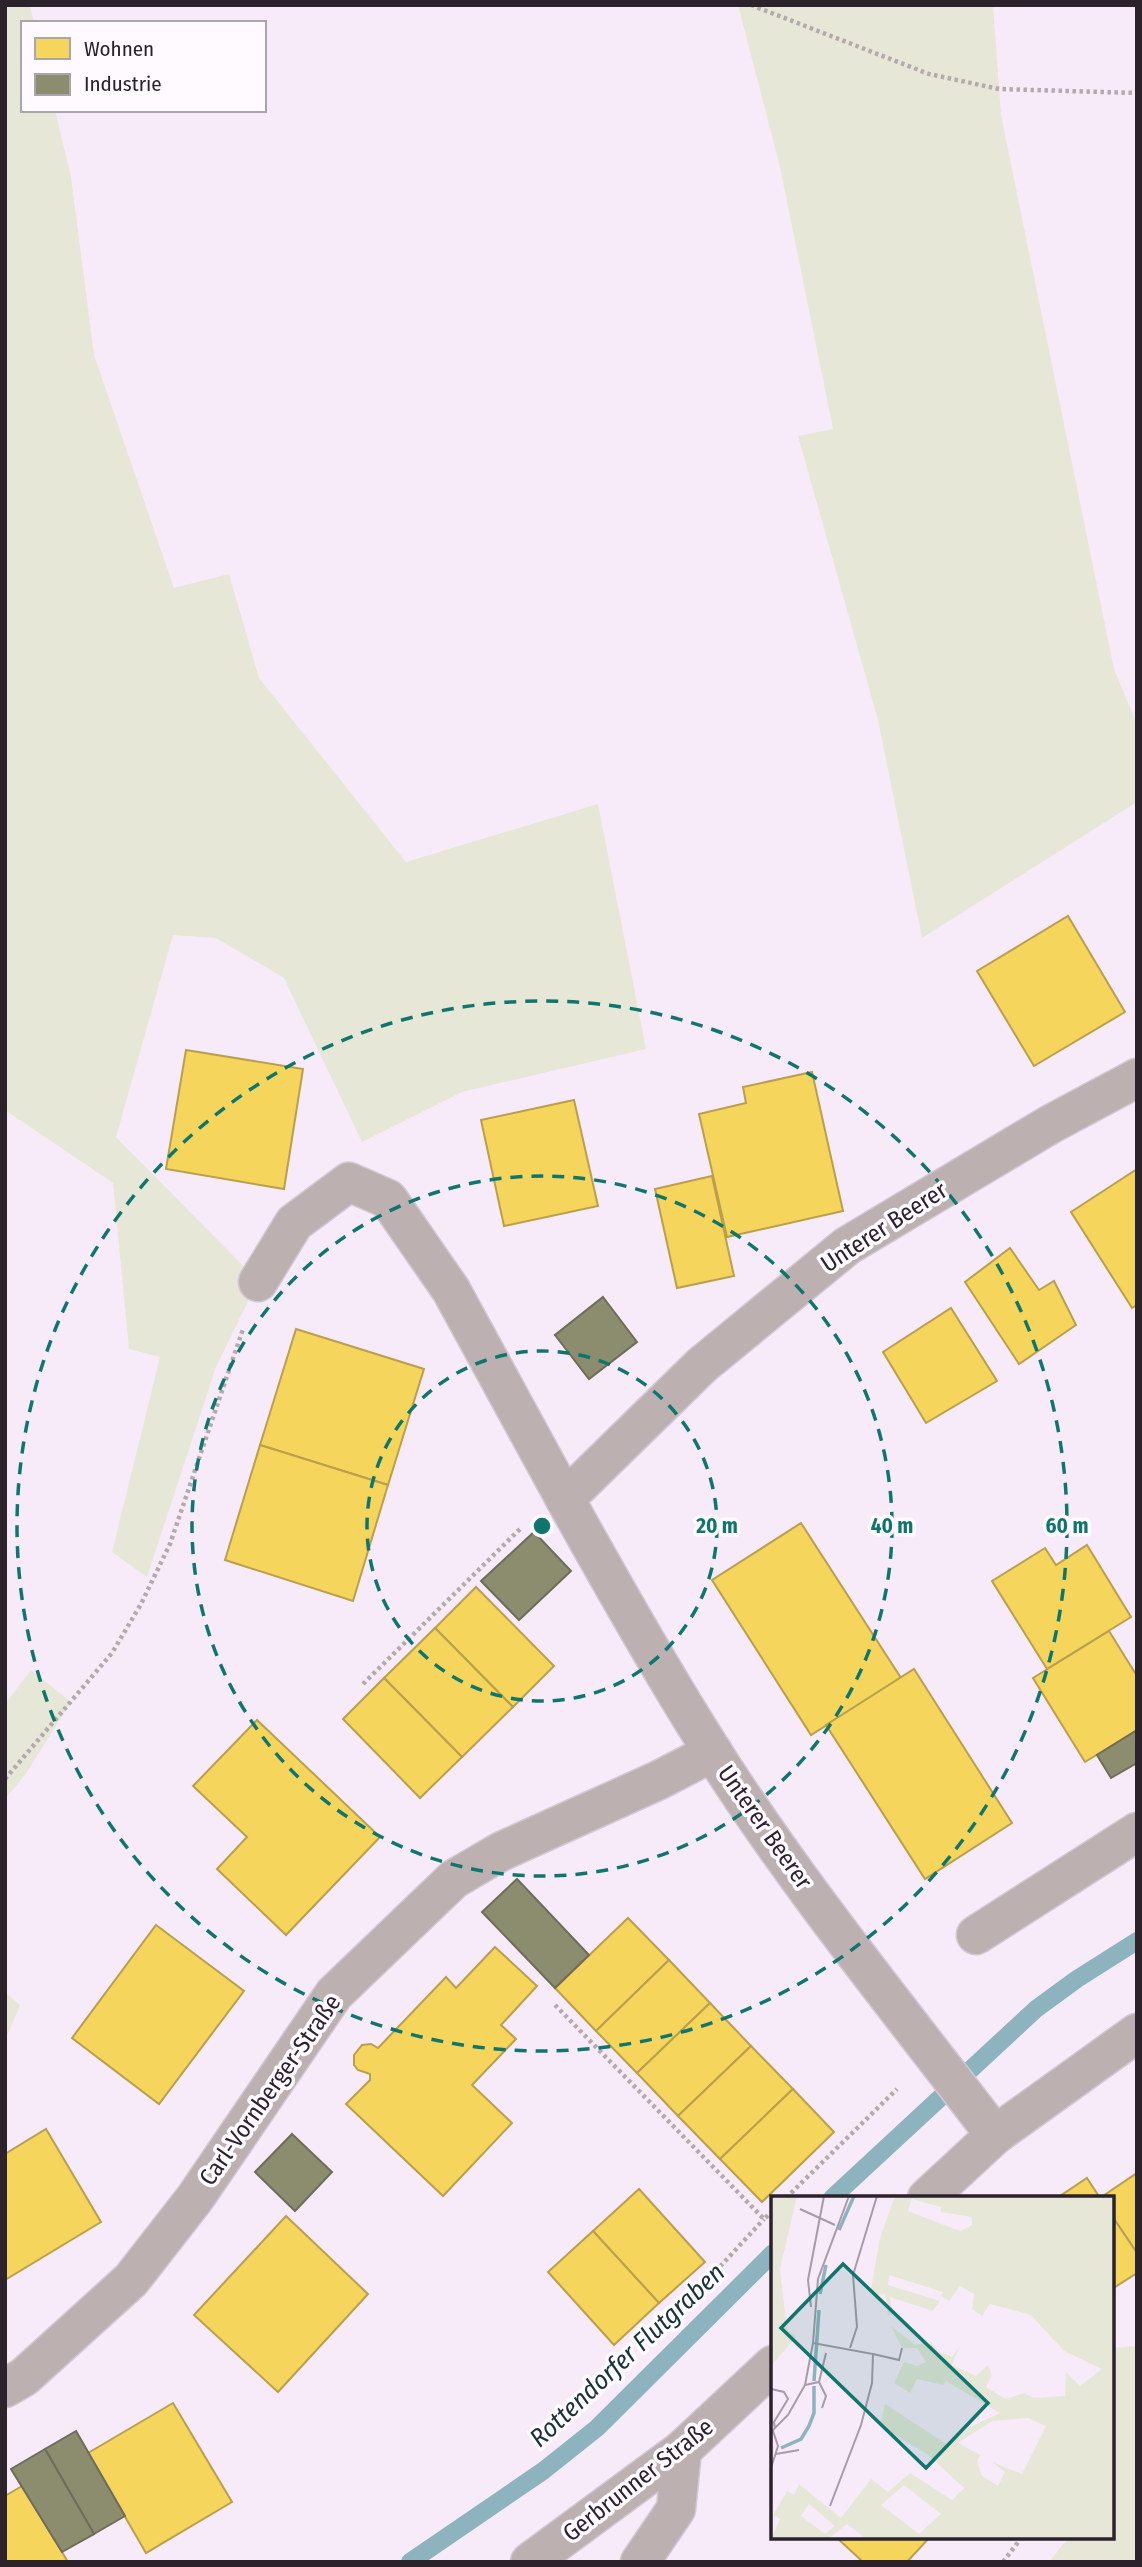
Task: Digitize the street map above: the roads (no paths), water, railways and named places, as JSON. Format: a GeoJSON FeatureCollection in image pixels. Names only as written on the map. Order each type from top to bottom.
{"type":"FeatureCollection","features":[{"type":"Feature","properties":{"kind":"street","name":"Unterer Beerer"},"geometry":{"type":"LineString","coordinates":[[563,1494],[702,1365],[847,1246],[1051,1124],[1137,1078]]}},
{"type":"Feature","properties":{"kind":"street","name":"Unterer Beerer"},"geometry":{"type":"LineString","coordinates":[[258,1282],[294,1223],[349,1182],[388,1199],[451,1290],[622,1604],[713,1752],[801,1880],[995,2135]]}},
{"type":"Feature","properties":{"kind":"street","name":"Carl-Vornberger-Straße"},"geometry":{"type":"LineString","coordinates":[[5,2388],[24,2377],[131,2280],[195,2198],[334,1994],[454,1879],[502,1851],[659,1780],[713,1752]]}},
{"type":"Feature","properties":{"kind":"street"},"geometry":{"type":"LineString","coordinates":[[976,1935],[1137,1832]]}},
{"type":"Feature","properties":{"kind":"street"},"geometry":{"type":"LineString","coordinates":[[929,2196],[995,2135],[1137,2033]]}},
{"type":"Feature","properties":{"kind":"street","name":"Gerbrunner Straße"},"geometry":{"type":"LineString","coordinates":[[530,2562],[682,2451],[771,2367]]}},
{"type":"Feature","properties":{"kind":"street"},"geometry":{"type":"LineString","coordinates":[[640,2562],[676,2510],[682,2451]]}},
{"type":"Feature","properties":{"kind":"waterway","name":"Rottendorfer Flutgraben"},"geometry":{"type":"LineString","coordinates":[[834,2196],[1036,2009],[1137,1941]]}},
{"type":"Feature","properties":{"kind":"waterway","name":"Rottendorfer Flutgraben"},"geometry":{"type":"LineString","coordinates":[[410,2562],[543,2471],[597,2428],[771,2255]]}}]}
